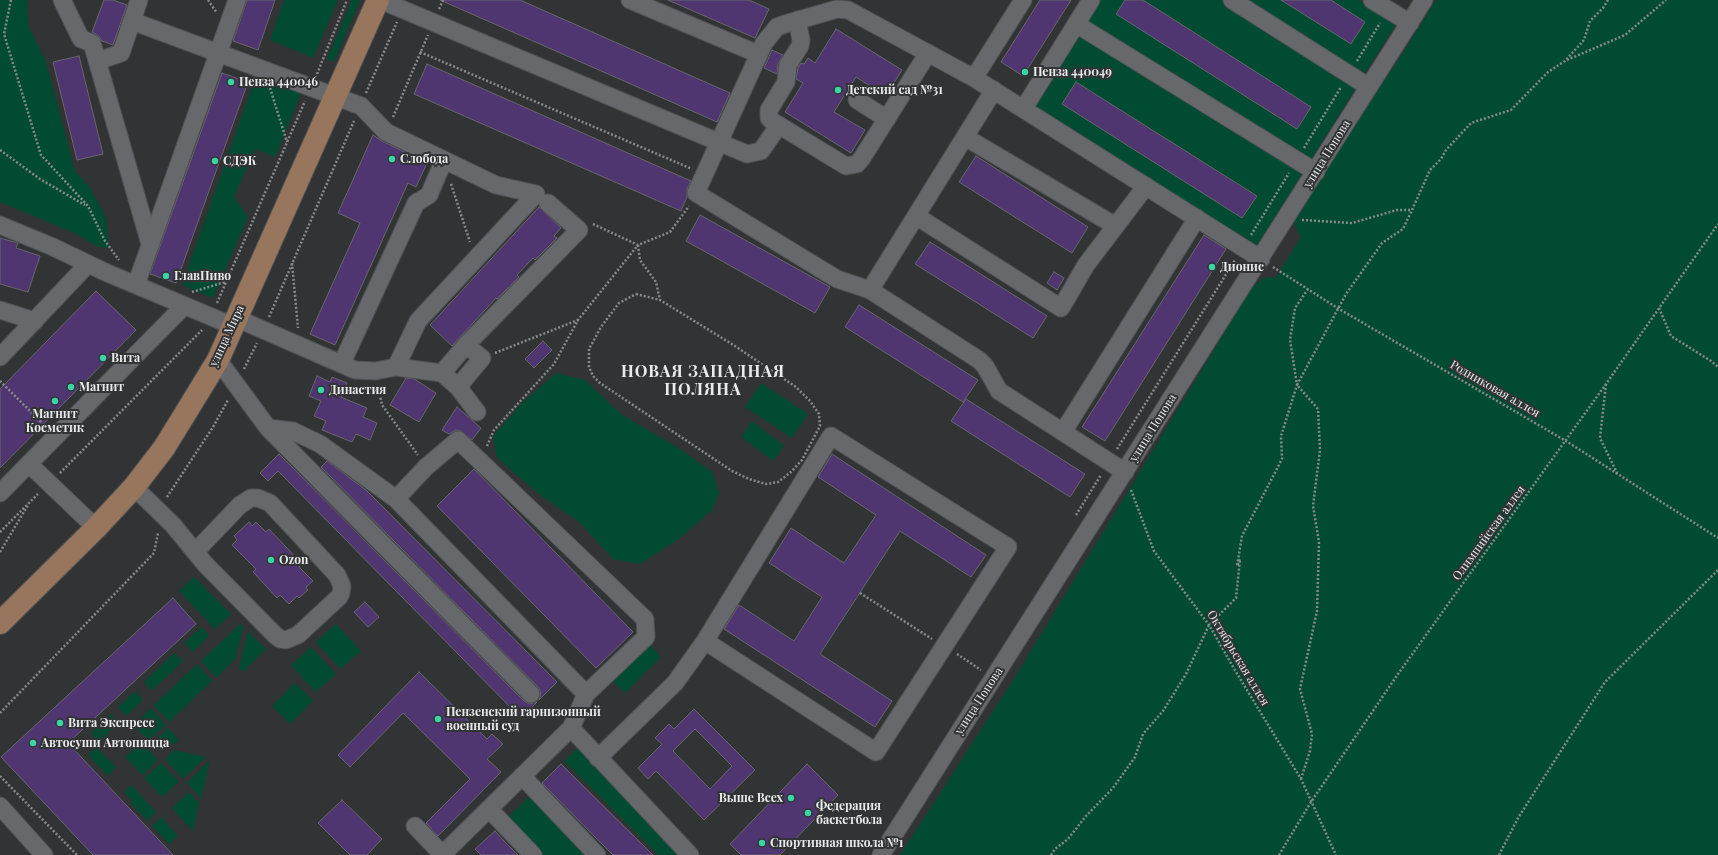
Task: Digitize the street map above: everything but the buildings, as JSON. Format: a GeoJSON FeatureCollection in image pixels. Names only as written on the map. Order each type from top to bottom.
{"type":"FeatureCollection","features":[{"type":"Feature","properties":{"kind":"main road","name":"улица Мира"},"geometry":{"type":"LineString","coordinates":[[0,623],[96,528],[134,487],[164,448],[218,360],[378,0]]}},
{"type":"Feature","properties":{"kind":"street"},"geometry":{"type":"LineString","coordinates":[[62,0],[81,39],[92,43],[150,244]]}},
{"type":"Feature","properties":{"kind":"street"},"geometry":{"type":"LineString","coordinates":[[98,61],[121,53],[139,0]]}},
{"type":"Feature","properties":{"kind":"street"},"geometry":{"type":"LineString","coordinates":[[136,285],[236,0]]}},
{"type":"Feature","properties":{"kind":"street"},"geometry":{"type":"LineString","coordinates":[[378,0],[743,153],[755,154],[761,151],[779,125]]}},
{"type":"Feature","properties":{"kind":"street"},"geometry":{"type":"LineString","coordinates":[[630,0],[758,54]]}},
{"type":"Feature","properties":{"kind":"street"},"geometry":{"type":"LineString","coordinates":[[974,78],[1023,0]]}},
{"type":"Feature","properties":{"kind":"street"},"geometry":{"type":"LineString","coordinates":[[1024,108],[1090,0]]}},
{"type":"Feature","properties":{"kind":"street"},"geometry":{"type":"LineString","coordinates":[[1232,0],[1369,87]]}},
{"type":"Feature","properties":{"kind":"street"},"geometry":{"type":"LineString","coordinates":[[1372,0],[1410,23]]}},
{"type":"Feature","properties":{"kind":"street","name":"улица Попова"},"geometry":{"type":"LineString","coordinates":[[881,855],[1261,259],[1424,0]]}},
{"type":"Feature","properties":{"kind":"street"},"geometry":{"type":"LineString","coordinates":[[1125,472],[1000,391],[985,366],[979,360],[870,290],[837,279],[696,193],[758,54],[770,34],[777,27],[851,5],[928,53],[1024,108],[1261,259]]}},
{"type":"Feature","properties":{"kind":"street"},"geometry":{"type":"LineString","coordinates":[[797,20],[802,37],[800,46],[788,65],[786,82],[768,114],[772,121],[841,164],[852,166],[862,158],[928,53]]}},
{"type":"Feature","properties":{"kind":"street"},"geometry":{"type":"LineString","coordinates":[[132,21],[336,95],[361,106],[386,132],[496,185],[536,194],[418,321],[396,367]]}},
{"type":"Feature","properties":{"kind":"street"},"geometry":{"type":"LineString","coordinates":[[1076,24],[1316,172]]}},
{"type":"Feature","properties":{"kind":"street"},"geometry":{"type":"LineString","coordinates":[[870,290],[994,90]]}},
{"type":"Feature","properties":{"kind":"street"},"geometry":{"type":"LineString","coordinates":[[857,100],[887,119]]}},
{"type":"Feature","properties":{"kind":"street"},"geometry":{"type":"LineString","coordinates":[[966,137],[1114,225]]}},
{"type":"Feature","properties":{"kind":"street"},"geometry":{"type":"LineString","coordinates":[[342,363],[416,203],[430,195],[444,160]]}},
{"type":"Feature","properties":{"kind":"street"},"geometry":{"type":"LineString","coordinates":[[916,216],[1061,308],[1086,265],[1114,225],[1146,186]]}},
{"type":"Feature","properties":{"kind":"street"},"geometry":{"type":"LineString","coordinates":[[442,374],[466,345],[579,230],[548,203]]}},
{"type":"Feature","properties":{"kind":"street"},"geometry":{"type":"LineString","coordinates":[[1063,432],[1197,218]]}},
{"type":"Feature","properties":{"kind":"street"},"geometry":{"type":"LineString","coordinates":[[0,225],[184,306],[211,317],[263,329],[355,370],[375,371],[396,367],[442,374],[458,387],[477,412]]}},
{"type":"Feature","properties":{"kind":"street"},"geometry":{"type":"LineString","coordinates":[[0,357],[88,264]]}},
{"type":"Feature","properties":{"kind":"street"},"geometry":{"type":"LineString","coordinates":[[0,493],[184,306]]}},
{"type":"Feature","properties":{"kind":"street"},"geometry":{"type":"LineString","coordinates":[[0,310],[35,321]]}},
{"type":"Feature","properties":{"kind":"street"},"geometry":{"type":"LineString","coordinates":[[458,387],[482,358],[466,345]]}},
{"type":"Feature","properties":{"kind":"street"},"geometry":{"type":"LineString","coordinates":[[218,360],[268,428],[531,694]]}},
{"type":"Feature","properties":{"kind":"street"},"geometry":{"type":"LineString","coordinates":[[268,428],[293,431],[320,444],[396,499],[586,694]]}},
{"type":"Feature","properties":{"kind":"street"},"geometry":{"type":"LineString","coordinates":[[598,758],[675,683],[705,641],[831,436],[1008,547],[876,752],[705,641]]}},
{"type":"Feature","properties":{"kind":"street"},"geometry":{"type":"LineString","coordinates":[[396,499],[426,467],[458,440],[645,620],[646,637],[586,694],[570,728],[442,855],[415,826]]}},
{"type":"Feature","properties":{"kind":"street"},"geometry":{"type":"LineString","coordinates":[[29,464],[96,528]]}},
{"type":"Feature","properties":{"kind":"street"},"geometry":{"type":"LineString","coordinates":[[134,487],[160,512],[195,552],[274,635],[280,639],[286,640],[298,635],[339,597],[341,593],[342,586],[337,575],[270,503],[258,498],[251,498],[240,505],[195,552]]}},
{"type":"Feature","properties":{"kind":"street"},"geometry":{"type":"LineString","coordinates":[[570,728],[690,855]]}},
{"type":"Feature","properties":{"kind":"street"},"geometry":{"type":"LineString","coordinates":[[522,776],[597,855]]}},
{"type":"Feature","properties":{"kind":"street"},"geometry":{"type":"LineString","coordinates":[[0,806],[44,855]]}},
{"type":"Feature","properties":{"kind":"street"},"geometry":{"type":"LineString","coordinates":[[489,809],[533,855]]}},
{"type":"Feature","properties":{"kind":"path"},"geometry":{"type":"LineString","coordinates":[[11,0],[4,34],[41,156],[88,206],[105,241],[136,285]]}},
{"type":"Feature","properties":{"kind":"path"},"geometry":{"type":"LineString","coordinates":[[0,532],[203,329],[211,317],[288,143],[348,0]]}},
{"type":"Feature","properties":{"kind":"path"},"geometry":{"type":"LineString","coordinates":[[386,132],[443,0]]}},
{"type":"Feature","properties":{"kind":"path"},"geometry":{"type":"LineString","coordinates":[[1565,61],[1584,40],[1590,21],[1603,8],[1608,0]]}},
{"type":"Feature","properties":{"kind":"path"},"geometry":{"type":"LineString","coordinates":[[1051,855],[1055,849],[1068,839],[1086,816],[1113,788],[1135,757],[1143,734],[1163,711],[1186,674],[1209,625],[1236,598],[1240,559],[1237,566],[1242,536],[1282,459],[1282,436],[1297,385],[1317,345],[1339,309],[1346,294],[1382,243],[1403,229],[1430,170],[1471,123],[1511,110],[1548,72],[1565,61],[1624,35],[1666,0]]}},
{"type":"Feature","properties":{"kind":"path"},"geometry":{"type":"LineString","coordinates":[[0,712],[154,553],[160,512],[170,490],[213,427],[237,385],[403,10]]}},
{"type":"Feature","properties":{"kind":"path"},"geometry":{"type":"LineString","coordinates":[[1072,522],[1388,10]]}},
{"type":"Feature","properties":{"kind":"path"},"geometry":{"type":"LineString","coordinates":[[420,52],[704,174]]}},
{"type":"Feature","properties":{"kind":"path"},"geometry":{"type":"LineString","coordinates":[[263,69],[288,143]]}},
{"type":"Feature","properties":{"kind":"path"},"geometry":{"type":"LineString","coordinates":[[0,150],[40,180],[88,206]]}},
{"type":"Feature","properties":{"kind":"path"},"geometry":{"type":"LineString","coordinates":[[444,160],[475,260]]}},
{"type":"Feature","properties":{"kind":"path"},"geometry":{"type":"LineString","coordinates":[[485,466],[488,444],[494,430],[554,364],[578,320],[638,245],[670,232],[684,215],[696,193]]}},
{"type":"Feature","properties":{"kind":"path"},"geometry":{"type":"LineString","coordinates":[[1285,220],[1331,220],[1352,223],[1397,210],[1412,210]]}},
{"type":"Feature","properties":{"kind":"path"},"geometry":{"type":"LineString","coordinates":[[586,221],[638,245]]}},
{"type":"Feature","properties":{"kind":"path","name":"Олимпийская аллея"},"geometry":{"type":"LineString","coordinates":[[1279,855],[1311,802],[1398,674],[1606,384],[1718,224]]}},
{"type":"Feature","properties":{"kind":"path"},"geometry":{"type":"LineString","coordinates":[[638,245],[640,260],[656,282],[660,300],[736,346],[796,387],[810,401],[819,414],[820,426],[802,460],[791,472],[778,482],[766,484],[748,479],[718,464],[600,383],[593,376],[589,366],[589,349],[601,327],[619,303],[636,294],[660,300]]}},
{"type":"Feature","properties":{"kind":"path","name":"Родниковая аллея"},"geometry":{"type":"LineString","coordinates":[[1261,259],[1339,309],[1566,440],[1718,538]]}},
{"type":"Feature","properties":{"kind":"path"},"geometry":{"type":"LineString","coordinates":[[292,263],[299,345]]}},
{"type":"Feature","properties":{"kind":"path"},"geometry":{"type":"LineString","coordinates":[[168,299],[226,282]]}},
{"type":"Feature","properties":{"kind":"path"},"geometry":{"type":"LineString","coordinates":[[1301,779],[1310,751],[1312,734],[1300,689],[1317,611],[1319,542],[1313,506],[1320,450],[1318,409],[1297,385],[1290,340],[1295,308],[1308,289]]}},
{"type":"Feature","properties":{"kind":"path"},"geometry":{"type":"LineString","coordinates":[[1659,307],[1671,336],[1718,367]]}},
{"type":"Feature","properties":{"kind":"path"},"geometry":{"type":"LineString","coordinates":[[482,358],[578,320]]}},
{"type":"Feature","properties":{"kind":"path"},"geometry":{"type":"LineString","coordinates":[[375,371],[382,405],[426,467]]}},
{"type":"Feature","properties":{"kind":"path"},"geometry":{"type":"LineString","coordinates":[[0,381],[56,436]]}},
{"type":"Feature","properties":{"kind":"path"},"geometry":{"type":"LineString","coordinates":[[1606,384],[1600,438],[1617,473]]}},
{"type":"Feature","properties":{"kind":"path","name":"Октябрьская аллея"},"geometry":{"type":"LineString","coordinates":[[1125,472],[1154,551],[1209,625],[1301,779],[1336,855]]}},
{"type":"Feature","properties":{"kind":"path"},"geometry":{"type":"LineString","coordinates":[[0,552],[31,502]]}},
{"type":"Feature","properties":{"kind":"path"},"geometry":{"type":"LineString","coordinates":[[1499,855],[1518,818],[1605,682],[1718,570]]}},
{"type":"Feature","properties":{"kind":"path"},"geometry":{"type":"LineString","coordinates":[[860,593],[965,660]]}},
{"type":"Feature","properties":{"kind":"path"},"geometry":{"type":"LineString","coordinates":[[976,676],[985,662]]}},
{"type":"Feature","properties":{"kind":"path"},"geometry":{"type":"LineString","coordinates":[[0,776],[77,855]]}},
{"type":"Feature","properties":{"kind":"green space"},"geometry":{"type":"Polygon","coordinates":[[[0,0],[27,0],[28,25],[46,62],[75,171],[89,186],[106,217],[109,248],[99,247],[76,234],[0,202],[0,0]]]}},
{"type":"Feature","properties":{"kind":"green space"},"geometry":{"type":"Polygon","coordinates":[[[284,0],[338,0],[313,58],[270,40],[284,0]]]}},
{"type":"Feature","properties":{"kind":"green space"},"geometry":{"type":"Polygon","coordinates":[[[352,0],[360,0],[334,62],[327,59],[352,0]]]}},
{"type":"Feature","properties":{"kind":"green space"},"geometry":{"type":"Polygon","coordinates":[[[1098,0],[1358,0],[1396,24],[1256,247],[1032,107],[1098,0]]]}},
{"type":"Feature","properties":{"kind":"green space"},"geometry":{"type":"Polygon","coordinates":[[[1436,0],[1718,0],[1718,855],[900,855],[1012,682],[1251,289],[1263,278],[1276,277],[1301,237],[1295,226],[1295,219],[1300,206],[1399,59],[1436,0]]]}},
{"type":"Feature","properties":{"kind":"green space"},"geometry":{"type":"Polygon","coordinates":[[[257,73],[302,91],[275,157],[255,149],[234,197],[248,217],[213,298],[182,285],[257,73]]]}},
{"type":"Feature","properties":{"kind":"green space"},"geometry":{"type":"Polygon","coordinates":[[[556,373],[585,380],[621,414],[683,451],[712,472],[719,493],[712,510],[680,538],[640,564],[613,559],[580,523],[540,495],[497,458],[493,436],[522,403],[556,373]]]}},
{"type":"Feature","properties":{"kind":"green space"},"geometry":{"type":"Polygon","coordinates":[[[761,383],[808,414],[792,438],[745,407],[761,383]]]}},
{"type":"Feature","properties":{"kind":"green space"},"geometry":{"type":"Polygon","coordinates":[[[752,421],[784,446],[773,461],[741,437],[752,421]]]}},
{"type":"Feature","properties":{"kind":"green space"},"geometry":{"type":"Polygon","coordinates":[[[194,577],[231,614],[215,629],[179,591],[194,577]]]}},
{"type":"Feature","properties":{"kind":"green space"},"geometry":{"type":"Polygon","coordinates":[[[336,624],[361,651],[340,669],[316,642],[336,624]]]}},
{"type":"Feature","properties":{"kind":"green space"},"geometry":{"type":"Polygon","coordinates":[[[239,625],[244,625],[235,659],[216,678],[201,661],[239,625]]]}},
{"type":"Feature","properties":{"kind":"green space"},"geometry":{"type":"Polygon","coordinates":[[[201,627],[209,635],[193,652],[184,643],[201,627]]]}},
{"type":"Feature","properties":{"kind":"green space"},"geometry":{"type":"Polygon","coordinates":[[[248,631],[266,649],[243,672],[239,668],[248,631]]]}},
{"type":"Feature","properties":{"kind":"green space"},"geometry":{"type":"Polygon","coordinates":[[[649,644],[661,657],[625,693],[612,680],[649,644]]]}},
{"type":"Feature","properties":{"kind":"green space"},"geometry":{"type":"Polygon","coordinates":[[[311,647],[336,674],[315,692],[291,665],[311,647]]]}},
{"type":"Feature","properties":{"kind":"green space"},"geometry":{"type":"Polygon","coordinates":[[[174,653],[183,661],[152,691],[144,682],[174,653]]]}},
{"type":"Feature","properties":{"kind":"green space"},"geometry":{"type":"Polygon","coordinates":[[[197,664],[212,681],[169,722],[154,705],[197,664]]]}},
{"type":"Feature","properties":{"kind":"green space"},"geometry":{"type":"Polygon","coordinates":[[[295,683],[313,701],[290,724],[272,706],[295,683]]]}},
{"type":"Feature","properties":{"kind":"green space"},"geometry":{"type":"Polygon","coordinates":[[[135,691],[143,700],[126,716],[118,707],[135,691]]]}},
{"type":"Feature","properties":{"kind":"green space"},"geometry":{"type":"Polygon","coordinates":[[[151,708],[166,725],[151,738],[145,737],[133,725],[151,708]]]}},
{"type":"Feature","properties":{"kind":"green space"},"geometry":{"type":"Polygon","coordinates":[[[111,714],[119,722],[99,742],[91,733],[111,714]]]}},
{"type":"Feature","properties":{"kind":"green space"},"geometry":{"type":"Polygon","coordinates":[[[168,728],[179,740],[174,744],[156,740],[168,728]]]}},
{"type":"Feature","properties":{"kind":"green space"},"geometry":{"type":"Polygon","coordinates":[[[141,742],[158,760],[142,775],[125,757],[141,742]]]}},
{"type":"Feature","properties":{"kind":"green space"},"geometry":{"type":"Polygon","coordinates":[[[96,747],[116,767],[108,776],[88,755],[96,747]]]}},
{"type":"Feature","properties":{"kind":"green space"},"geometry":{"type":"Polygon","coordinates":[[[579,747],[682,855],[658,855],[564,761],[579,747]]]}},
{"type":"Feature","properties":{"kind":"green space"},"geometry":{"type":"Polygon","coordinates":[[[174,750],[206,757],[183,779],[165,759],[174,750]]]}},
{"type":"Feature","properties":{"kind":"green space"},"geometry":{"type":"Polygon","coordinates":[[[210,760],[201,798],[187,783],[210,760]]]}},
{"type":"Feature","properties":{"kind":"green space"},"geometry":{"type":"Polygon","coordinates":[[[161,763],[179,782],[162,797],[144,778],[161,763]]]}},
{"type":"Feature","properties":{"kind":"green space"},"geometry":{"type":"Polygon","coordinates":[[[131,785],[156,812],[147,821],[130,802],[132,800],[124,792],[131,785]]]}},
{"type":"Feature","properties":{"kind":"green space"},"geometry":{"type":"Polygon","coordinates":[[[189,792],[199,803],[193,831],[172,808],[189,792]]]}},
{"type":"Feature","properties":{"kind":"green space"},"geometry":{"type":"Polygon","coordinates":[[[532,794],[591,855],[540,855],[506,819],[532,794]]]}},
{"type":"Feature","properties":{"kind":"green space"},"geometry":{"type":"Polygon","coordinates":[[[161,817],[178,836],[169,844],[152,826],[161,817]]]}},
{"type":"Feature","properties":{"kind":"place","name":"Пенза 440049"},"geometry":{"type":"Point","coordinates":[1025,72]}},
{"type":"Feature","properties":{"kind":"place","name":"Пенза 440046"},"geometry":{"type":"Point","coordinates":[231,82]}},
{"type":"Feature","properties":{"kind":"place","name":"Детский сад №31"},"geometry":{"type":"Point","coordinates":[838,90]}},
{"type":"Feature","properties":{"kind":"place","name":"Слобода"},"geometry":{"type":"Point","coordinates":[392,159]}},
{"type":"Feature","properties":{"kind":"place","name":"СДЭК"},"geometry":{"type":"Point","coordinates":[215,161]}},
{"type":"Feature","properties":{"kind":"place","name":"Дионис"},"geometry":{"type":"Point","coordinates":[1212,267]}},
{"type":"Feature","properties":{"kind":"place","name":"ГлавПиво"},"geometry":{"type":"Point","coordinates":[166,276]}},
{"type":"Feature","properties":{"kind":"place","name":"Вита"},"geometry":{"type":"Point","coordinates":[103,358]}},
{"type":"Feature","properties":{"kind":"place","name":"Магнит"},"geometry":{"type":"Point","coordinates":[71,387]}},
{"type":"Feature","properties":{"kind":"place","name":"Династия"},"geometry":{"type":"Point","coordinates":[321,390]}},
{"type":"Feature","properties":{"kind":"place","name":"Магнит Косметик"},"geometry":{"type":"Point","coordinates":[55,401]}},
{"type":"Feature","properties":{"kind":"place","name":"Ozon"},"geometry":{"type":"Point","coordinates":[271,560]}},
{"type":"Feature","properties":{"kind":"place","name":"Пензенский гарнизонный военный суд"},"geometry":{"type":"Point","coordinates":[438,719]}},
{"type":"Feature","properties":{"kind":"place","name":"Вита Экспресс"},"geometry":{"type":"Point","coordinates":[60,723]}},
{"type":"Feature","properties":{"kind":"place","name":"Автосуши Автопицца"},"geometry":{"type":"Point","coordinates":[33,743]}},
{"type":"Feature","properties":{"kind":"place","name":"Выше Всех"},"geometry":{"type":"Point","coordinates":[791,798]}},
{"type":"Feature","properties":{"kind":"place","name":"Федерация баскетбола"},"geometry":{"type":"Point","coordinates":[808,813]}},
{"type":"Feature","properties":{"kind":"place","name":"Спортивная школа №1"},"geometry":{"type":"Point","coordinates":[762,843]}},
{"type":"Feature","properties":{"kind":"district","name":"НОВАЯ ЗАПАДНАЯ ПОЛЯНА"},"geometry":{"type":"Point","coordinates":[703,381]}}]}
